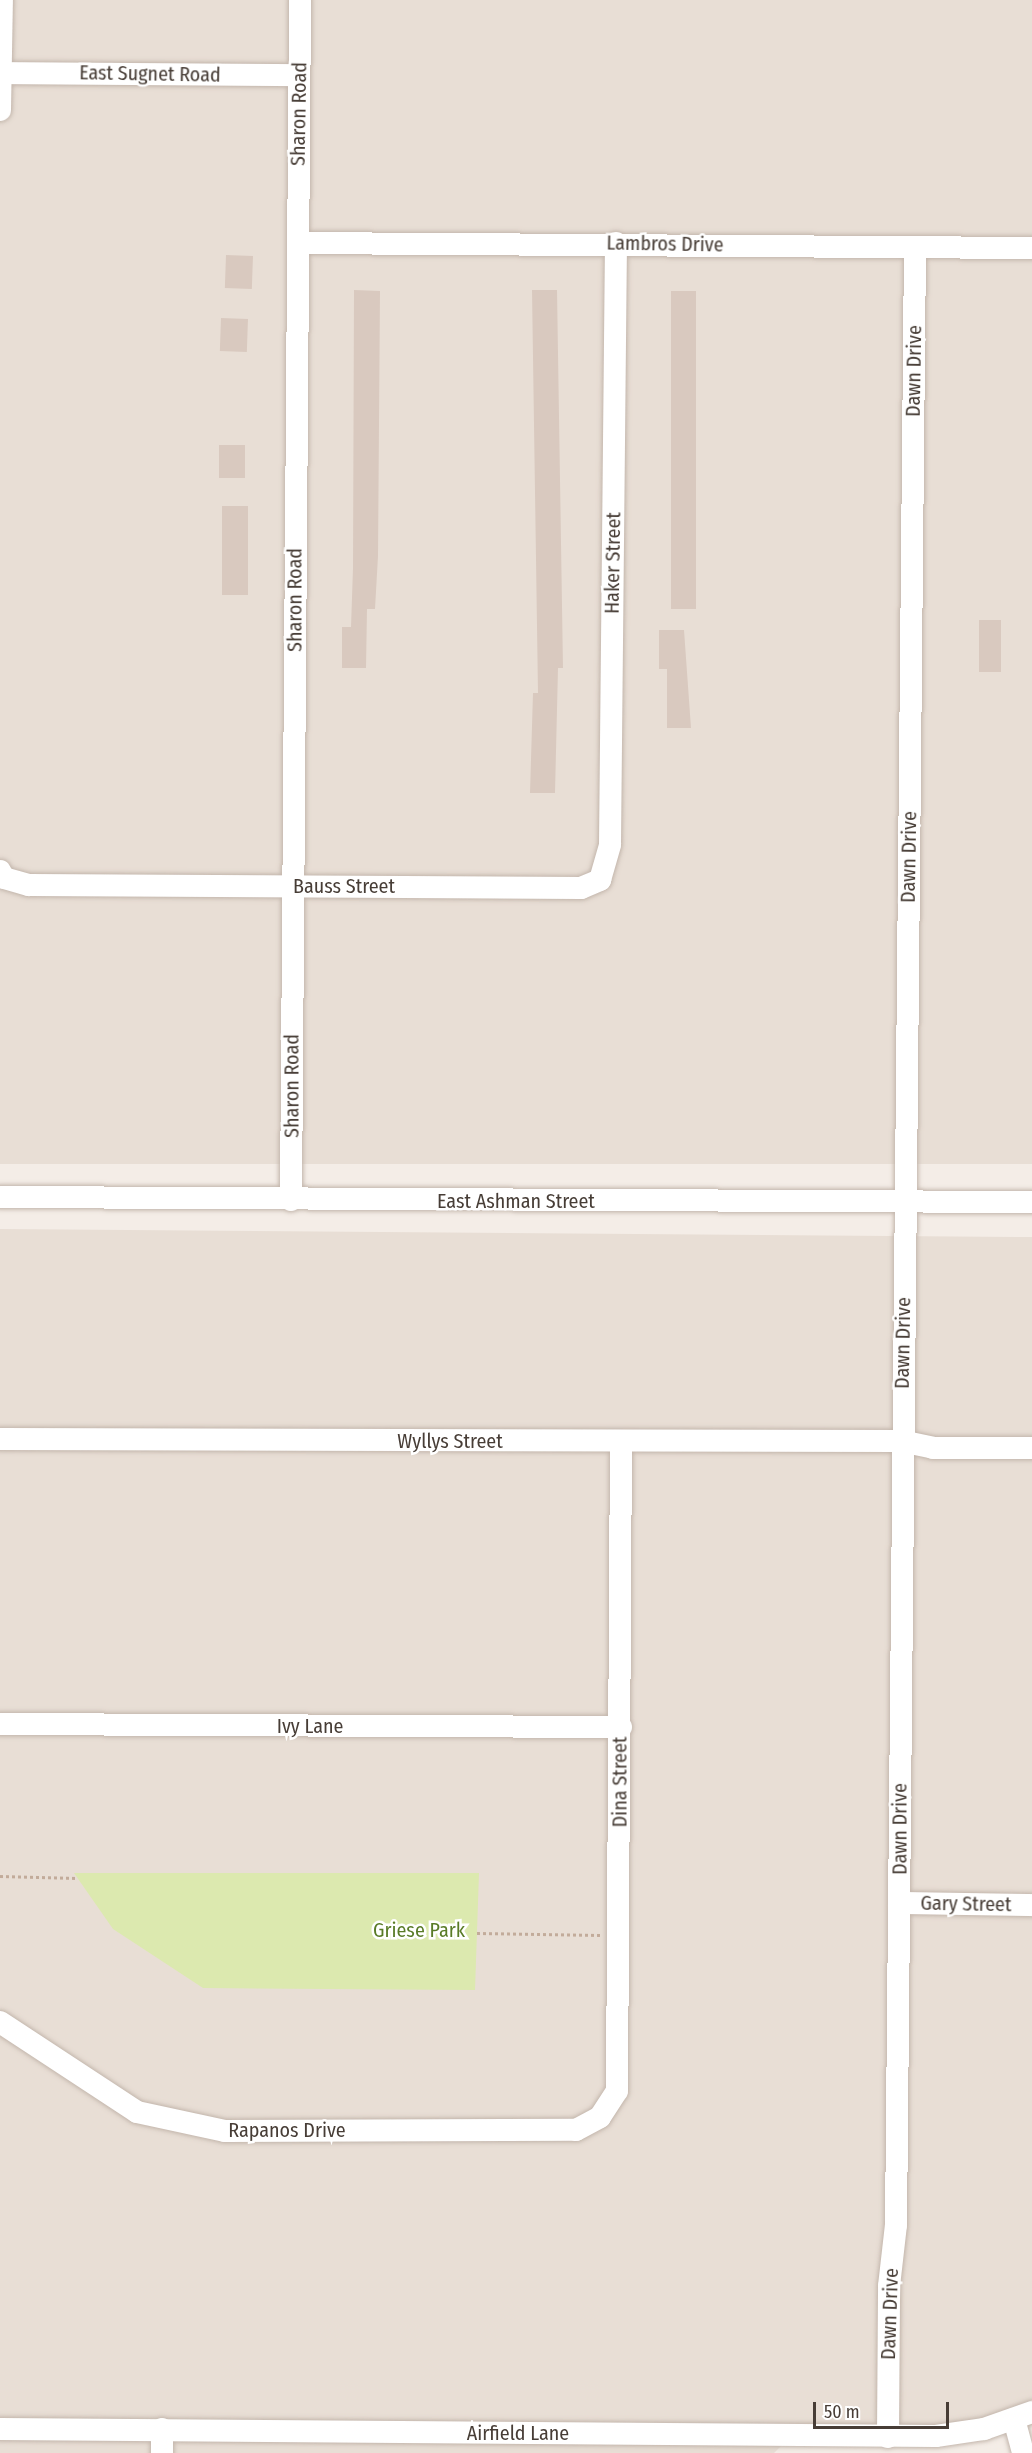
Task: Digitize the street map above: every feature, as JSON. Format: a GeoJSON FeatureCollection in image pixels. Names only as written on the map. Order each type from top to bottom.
{"type":"FeatureCollection","features":[{"type":"Feature","properties":{"kind":"street"},"geometry":{"type":"LineString","coordinates":[[0,110],[2,0]]}},
{"type":"Feature","properties":{"kind":"street","name":"Sharon Road"},"geometry":{"type":"LineString","coordinates":[[291,1200],[300,0]]}},
{"type":"Feature","properties":{"kind":"street","name":"East Sugnet Road"},"geometry":{"type":"LineString","coordinates":[[0,73],[299,75]]}},
{"type":"Feature","properties":{"kind":"street","name":"Lambros Drive"},"geometry":{"type":"LineString","coordinates":[[298,243],[616,243],[1032,248]]}},
{"type":"Feature","properties":{"kind":"street","name":"Haker Street"},"geometry":{"type":"LineString","coordinates":[[600,880],[610,851],[616,243]]}},
{"type":"Feature","properties":{"kind":"street","name":"Dawn Drive"},"geometry":{"type":"LineString","coordinates":[[888,2437],[899,1903],[901,1441],[906,1202],[915,248]]}},
{"type":"Feature","properties":{"kind":"street","name":"Bauss Street"},"geometry":{"type":"LineString","coordinates":[[0,871],[4,878],[29,885],[581,888],[600,880]]}},
{"type":"Feature","properties":{"kind":"street","name":"East Ashman Street"},"geometry":{"type":"LineString","coordinates":[[0,1197],[1032,1202]]}},
{"type":"Feature","properties":{"kind":"street","name":"Wyllys Street"},"geometry":{"type":"LineString","coordinates":[[0,1439],[901,1441],[933,1448],[1032,1448]]}},
{"type":"Feature","properties":{"kind":"street","name":"Dina Street"},"geometry":{"type":"LineString","coordinates":[[600,2118],[617,2091],[620,1935],[621,1441]]}},
{"type":"Feature","properties":{"kind":"street","name":"Ivy Lane"},"geometry":{"type":"LineString","coordinates":[[0,1724],[621,1727]]}},
{"type":"Feature","properties":{"kind":"street","name":"Gary Street"},"geometry":{"type":"LineString","coordinates":[[899,1903],[1032,1905]]}},
{"type":"Feature","properties":{"kind":"street","name":"Rapanos Drive"},"geometry":{"type":"LineString","coordinates":[[0,2022],[137,2112],[225,2132],[576,2130],[600,2118]]}},
{"type":"Feature","properties":{"kind":"street"},"geometry":{"type":"LineString","coordinates":[[1023,2416],[1026,2453]]}},
{"type":"Feature","properties":{"kind":"street","name":"Airfield Lane"},"geometry":{"type":"LineString","coordinates":[[0,2429],[162,2429],[461,2443],[806,2445],[888,2437],[936,2436],[1023,2416]]}},
{"type":"Feature","properties":{"kind":"street"},"geometry":{"type":"LineString","coordinates":[[162,2429],[162,2453]]}},
{"type":"Feature","properties":{"kind":"path"},"geometry":{"type":"LineString","coordinates":[[0,1876],[77,1878]]}},
{"type":"Feature","properties":{"kind":"path"},"geometry":{"type":"LineString","coordinates":[[477,1933],[620,1935]]}},
{"type":"Feature","properties":{"kind":"shaded area"},"geometry":{"type":"Polygon","coordinates":[[[0,0],[1032,0],[1032,1164],[0,1164],[0,0]]]}},
{"type":"Feature","properties":{"kind":"shaded area"},"geometry":{"type":"Polygon","coordinates":[[[0,1229],[1032,1237],[1032,2425],[966,2442],[781,2446],[774,2453],[0,2453],[0,1229]]]}},
{"type":"Feature","properties":{"kind":"green space","name":"Griese Park"},"geometry":{"type":"Polygon","coordinates":[[[74,1873],[479,1873],[475,1990],[203,1988],[113,1929],[74,1873]]]}},
{"type":"Feature","properties":{"kind":"building"},"geometry":{"type":"Polygon","coordinates":[[[226,255],[253,256],[252,289],[225,288],[226,255]]]}},
{"type":"Feature","properties":{"kind":"building"},"geometry":{"type":"Polygon","coordinates":[[[354,290],[380,291],[378,556],[375,609],[367,609],[366,668],[342,668],[342,627],[351,627],[353,568],[354,290]]]}},
{"type":"Feature","properties":{"kind":"building"},"geometry":{"type":"Polygon","coordinates":[[[532,290],[557,290],[563,668],[558,668],[555,793],[530,793],[533,693],[538,693],[532,290]]]}},
{"type":"Feature","properties":{"kind":"building"},"geometry":{"type":"Polygon","coordinates":[[[671,291],[696,291],[696,609],[671,609],[671,291]]]}},
{"type":"Feature","properties":{"kind":"building"},"geometry":{"type":"Polygon","coordinates":[[[221,318],[248,319],[247,352],[220,351],[221,318]]]}},
{"type":"Feature","properties":{"kind":"building"},"geometry":{"type":"Polygon","coordinates":[[[219,445],[245,445],[245,478],[219,478],[219,445]]]}},
{"type":"Feature","properties":{"kind":"building"},"geometry":{"type":"Polygon","coordinates":[[[222,506],[248,506],[248,595],[222,595],[222,506]]]}},
{"type":"Feature","properties":{"kind":"building"},"geometry":{"type":"Polygon","coordinates":[[[979,620],[1001,620],[1001,672],[979,672],[979,620]]]}},
{"type":"Feature","properties":{"kind":"building"},"geometry":{"type":"Polygon","coordinates":[[[659,630],[684,630],[691,728],[667,728],[667,669],[659,669],[659,630]]]}}]}
